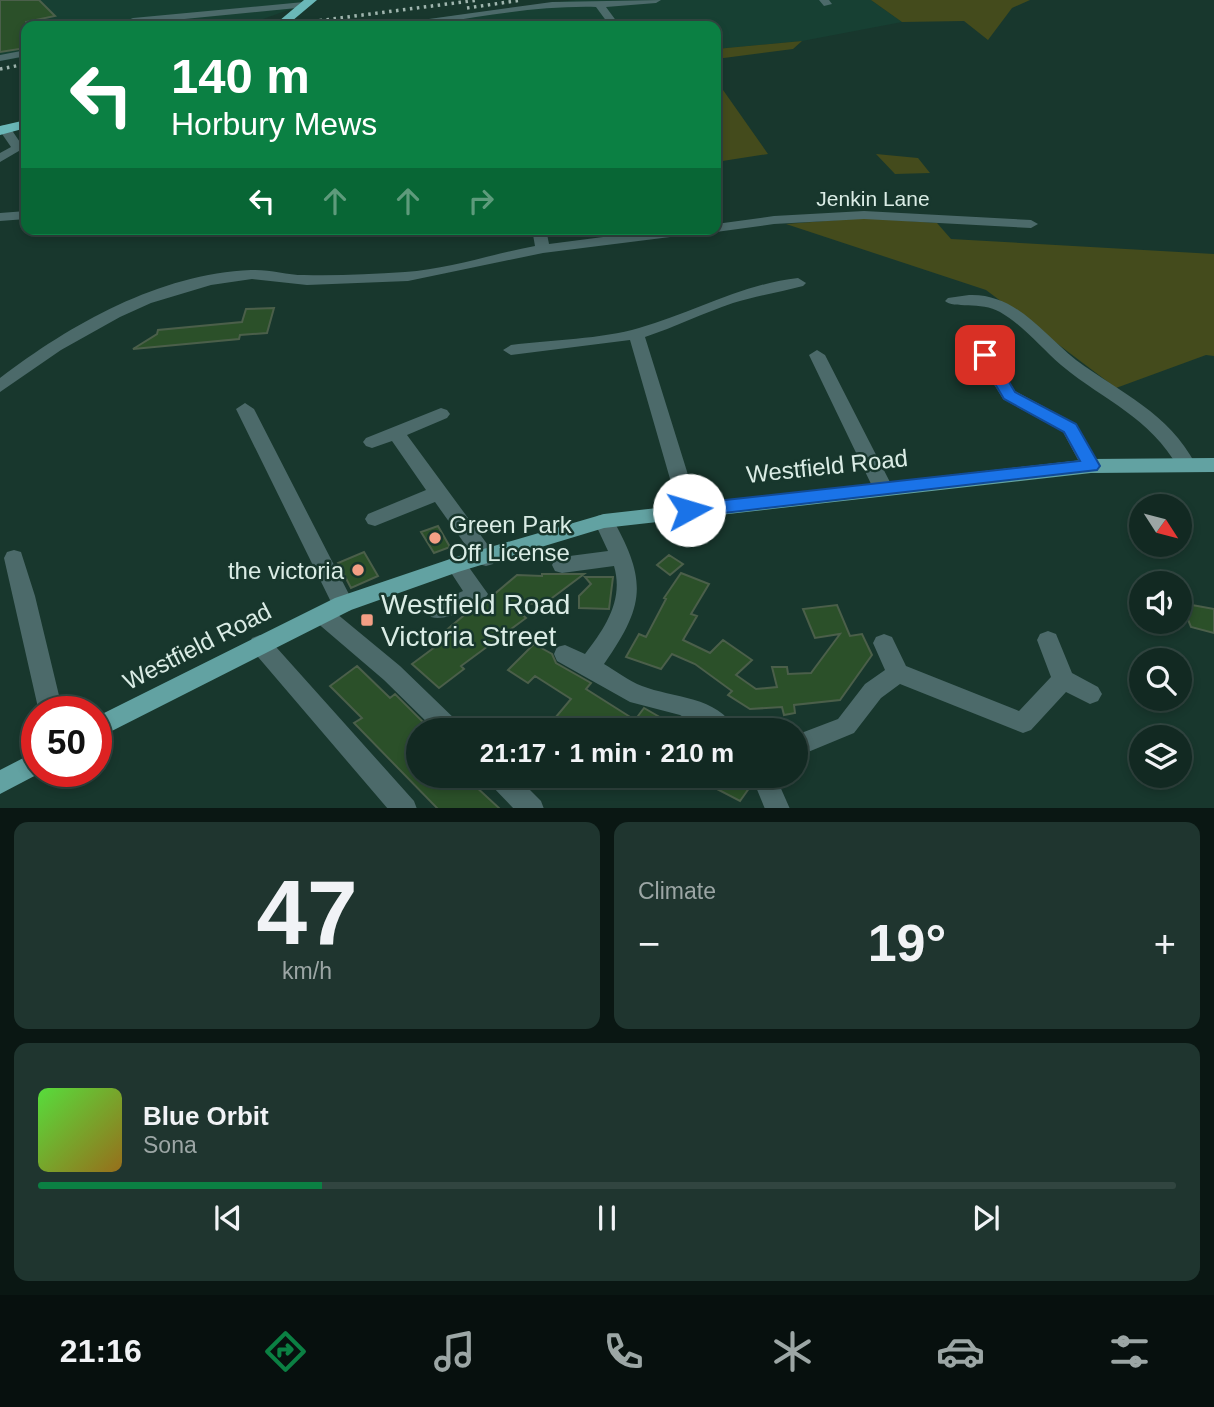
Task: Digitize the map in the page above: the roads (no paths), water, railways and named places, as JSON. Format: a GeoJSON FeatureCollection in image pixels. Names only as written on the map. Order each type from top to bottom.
{"type":"FeatureCollection","features":[{"type":"Feature","properties":{"kind":"highway"},"geometry":{"type":"LineString","coordinates":[[284,21],[300,4]]}},
{"type":"Feature","properties":{"kind":"highway"},"geometry":{"type":"LineString","coordinates":[[3,130],[21,125]]}},
{"type":"Feature","properties":{"kind":"main road","name":"Westfield Road"},"geometry":{"type":"LineString","coordinates":[[112,721],[260,644],[333,610],[456,565],[604,521],[1091,466],[1214,465]]}},
{"type":"Feature","properties":{"kind":"main road"},"geometry":{"type":"LineString","coordinates":[[0,783],[21,771]]}},
{"type":"Feature","properties":{"kind":"street"},"geometry":{"type":"LineString","coordinates":[[434,21],[566,3],[600,5],[656,0]]}},
{"type":"Feature","properties":{"kind":"street"},"geometry":{"type":"LineString","coordinates":[[152,19],[160,13],[206,8],[217,5],[217,2]]}},
{"type":"Feature","properties":{"kind":"street"},"geometry":{"type":"LineString","coordinates":[[142,21],[300,4]]}},
{"type":"Feature","properties":{"kind":"street"},"geometry":{"type":"LineString","coordinates":[[600,5],[611,21]]}},
{"type":"Feature","properties":{"kind":"street"},"geometry":{"type":"LineString","coordinates":[[488,13],[492,21]]}},
{"type":"Feature","properties":{"kind":"street"},"geometry":{"type":"LineString","coordinates":[[0,58],[21,54]]}},
{"type":"Feature","properties":{"kind":"street"},"geometry":{"type":"LineString","coordinates":[[3,130],[21,147]]}},
{"type":"Feature","properties":{"kind":"street"},"geometry":{"type":"LineString","coordinates":[[0,158],[21,148]]}},
{"type":"Feature","properties":{"kind":"street"},"geometry":{"type":"LineString","coordinates":[[0,217],[21,215]]}},
{"type":"Feature","properties":{"kind":"street","name":"Jenkin Lane"},"geometry":{"type":"LineString","coordinates":[[721,227],[774,220],[864,215],[1031,224]]}},
{"type":"Feature","properties":{"kind":"street"},"geometry":{"type":"LineString","coordinates":[[540,235],[543,249]]}},
{"type":"Feature","properties":{"kind":"street"},"geometry":{"type":"LineString","coordinates":[[0,386],[65,338],[100,318],[177,290],[244,275],[271,274],[304,280],[411,276],[543,249],[654,235]]}},
{"type":"Feature","properties":{"kind":"street"},"geometry":{"type":"LineString","coordinates":[[510,350],[636,334],[670,324],[725,300],[778,285],[798,284]]}},
{"type":"Feature","properties":{"kind":"street"},"geometry":{"type":"LineString","coordinates":[[953,301],[977,298],[1004,308],[1029,326],[1076,368],[1129,403],[1180,447],[1187,465]]}},
{"type":"Feature","properties":{"kind":"street"},"geometry":{"type":"LineString","coordinates":[[636,334],[689,510]]}},
{"type":"Feature","properties":{"kind":"street"},"geometry":{"type":"LineString","coordinates":[[817,355],[883,488]]}},
{"type":"Feature","properties":{"kind":"street"},"geometry":{"type":"LineString","coordinates":[[966,365],[988,360],[1009,395],[1070,428],[1091,466]]}},
{"type":"Feature","properties":{"kind":"street"},"geometry":{"type":"LineString","coordinates":[[245,409],[333,610],[439,718]]}},
{"type":"Feature","properties":{"kind":"street"},"geometry":{"type":"LineString","coordinates":[[372,442],[441,414]]}},
{"type":"Feature","properties":{"kind":"street"},"geometry":{"type":"LineString","coordinates":[[395,432],[486,558]]}},
{"type":"Feature","properties":{"kind":"street"},"geometry":{"type":"LineString","coordinates":[[375,519],[438,493]]}},
{"type":"Feature","properties":{"kind":"street"},"geometry":{"type":"LineString","coordinates":[[589,667],[607,643],[621,617],[626,595],[626,574],[604,521]]}},
{"type":"Feature","properties":{"kind":"street"},"geometry":{"type":"LineString","coordinates":[[562,565],[620,557]]}},
{"type":"Feature","properties":{"kind":"street"},"geometry":{"type":"LineString","coordinates":[[14,558],[33,621],[32,636],[47,696]]}},
{"type":"Feature","properties":{"kind":"street"},"geometry":{"type":"LineString","coordinates":[[439,611],[477,594],[456,565]]}},
{"type":"Feature","properties":{"kind":"street"},"geometry":{"type":"LineString","coordinates":[[1048,640],[1063,679],[1090,694]]}},
{"type":"Feature","properties":{"kind":"street"},"geometry":{"type":"LineString","coordinates":[[884,643],[898,673],[1023,723],[1063,679]]}},
{"type":"Feature","properties":{"kind":"street"},"geometry":{"type":"LineString","coordinates":[[260,644],[405,808]]}},
{"type":"Feature","properties":{"kind":"street"},"geometry":{"type":"LineString","coordinates":[[565,654],[638,695],[685,706],[707,718]]}},
{"type":"Feature","properties":{"kind":"street"},"geometry":{"type":"LineString","coordinates":[[808,741],[846,726],[873,691],[898,673]]}},
{"type":"Feature","properties":{"kind":"street"},"geometry":{"type":"LineString","coordinates":[[511,788],[532,808]]}},
{"type":"Feature","properties":{"kind":"street"},"geometry":{"type":"LineString","coordinates":[[769,788],[778,808]]}},
{"type":"Feature","properties":{"kind":"railway"},"geometry":{"type":"LineString","coordinates":[[316,21],[478,0]]}},
{"type":"Feature","properties":{"kind":"railway"},"geometry":{"type":"LineString","coordinates":[[467,8],[522,0]]}},
{"type":"Feature","properties":{"kind":"railway"},"geometry":{"type":"LineString","coordinates":[[0,69],[21,65]]}},
{"type":"Feature","properties":{"kind":"place","name":"Green Park Off License"},"geometry":{"type":"Point","coordinates":[435,538]}},
{"type":"Feature","properties":{"kind":"place","name":"the victoria"},"geometry":{"type":"Point","coordinates":[358,570]}},
{"type":"Feature","properties":{"kind":"place","name":"Westfield Road Victoria Street"},"geometry":{"type":"Point","coordinates":[367,620]}}]}
